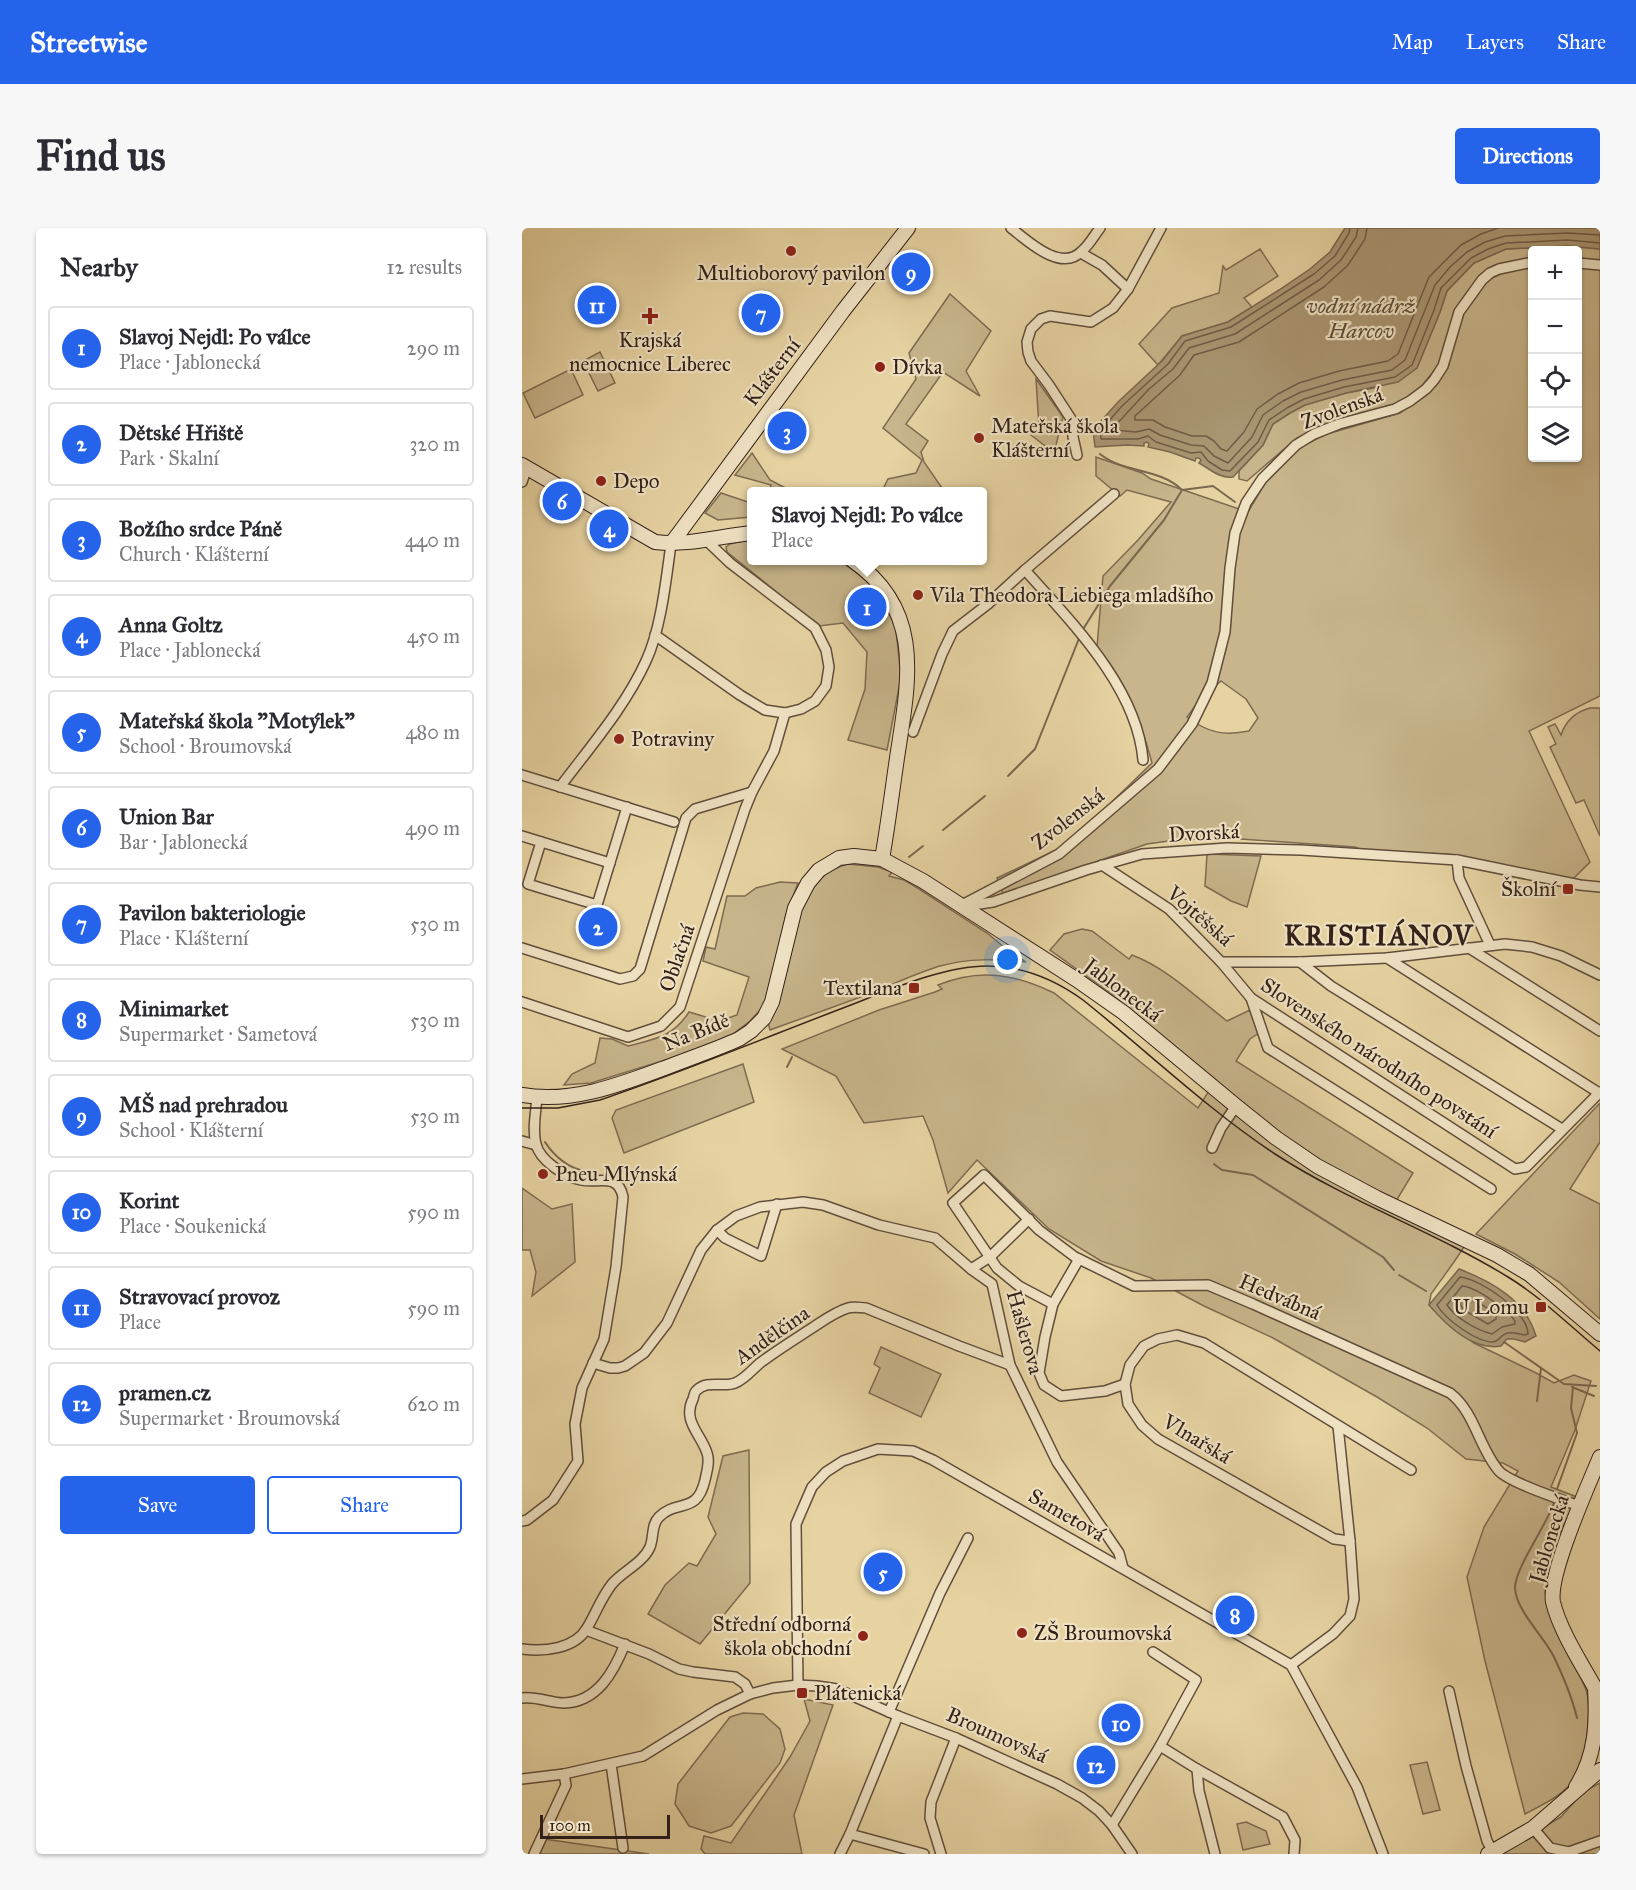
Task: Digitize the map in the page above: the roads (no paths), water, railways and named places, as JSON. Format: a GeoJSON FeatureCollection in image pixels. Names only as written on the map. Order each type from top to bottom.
{"type":"FeatureCollection","features":[{"type":"Feature","properties":{"kind":"main road","name":"Klášterní"},"geometry":{"type":"LineString","coordinates":[[671,544],[843,311],[908,228]]}},
{"type":"Feature","properties":{"kind":"main road"},"geometry":{"type":"LineString","coordinates":[[524,466],[656,542],[671,544],[707,541],[747,534]]}},
{"type":"Feature","properties":{"kind":"main road"},"geometry":{"type":"LineString","coordinates":[[857,565],[875,579],[890,601],[903,631],[908,663],[907,689],[882,859]]}},
{"type":"Feature","properties":{"kind":"main road","name":"Na Bídě"},"geometry":{"type":"LineString","coordinates":[[522,1095],[537,1097],[580,1094],[605,1088],[727,1045],[751,1031],[764,1018],[772,1002],[795,908],[808,883],[819,870],[839,858],[854,856],[882,859]]}},
{"type":"Feature","properties":{"kind":"main road","name":"Jablonecká"},"geometry":{"type":"LineString","coordinates":[[882,859],[923,881],[1124,1013],[1276,1138],[1317,1166],[1369,1195],[1497,1255],[1529,1274],[1600,1334]]}},
{"type":"Feature","properties":{"kind":"main road","name":"Jablonecká"},"geometry":{"type":"LineString","coordinates":[[1598,1693],[1558,1619],[1552,1599],[1555,1576],[1600,1457]]}},
{"type":"Feature","properties":{"kind":"main road"},"geometry":{"type":"LineString","coordinates":[[1569,1797],[1595,1753],[1598,1693]]}},
{"type":"Feature","properties":{"kind":"main road"},"geometry":{"type":"LineString","coordinates":[[1491,1853],[1533,1828],[1598,1774]]}},
{"type":"Feature","properties":{"kind":"street"},"geometry":{"type":"LineString","coordinates":[[1011,228],[1048,256],[1066,258],[1081,253],[1100,228]]}},
{"type":"Feature","properties":{"kind":"street"},"geometry":{"type":"LineString","coordinates":[[1077,455],[1073,437],[1073,422],[1031,361],[1027,342],[1031,329],[1041,318],[1050,316],[1091,322],[1113,308],[1128,289],[1161,228]]}},
{"type":"Feature","properties":{"kind":"street"},"geometry":{"type":"LineString","coordinates":[[1081,253],[1102,265],[1128,289]]}},
{"type":"Feature","properties":{"kind":"street","name":"Zvolenská"},"geometry":{"type":"LineString","coordinates":[[960,906],[1059,854],[1158,769],[1192,724],[1212,683],[1226,632],[1230,568],[1235,533],[1246,503],[1262,479],[1296,445],[1314,434],[1339,424],[1395,409],[1426,389],[1443,366],[1462,306],[1482,280],[1499,269],[1528,263]]}},
{"type":"Feature","properties":{"kind":"street"},"geometry":{"type":"LineString","coordinates":[[1582,263],[1600,265]]}},
{"type":"Feature","properties":{"kind":"street"},"geometry":{"type":"LineString","coordinates":[[522,482],[524,466]]}},
{"type":"Feature","properties":{"kind":"street"},"geometry":{"type":"LineString","coordinates":[[913,732],[953,631],[988,604],[1114,494]]}},
{"type":"Feature","properties":{"kind":"street"},"geometry":{"type":"LineString","coordinates":[[656,635],[740,695],[765,710],[785,713],[801,709],[815,701],[825,686],[829,667],[826,650],[815,628],[730,563],[707,541]]}},
{"type":"Feature","properties":{"kind":"street"},"geometry":{"type":"LineString","coordinates":[[560,787],[626,695],[647,660],[656,635],[671,544]]}},
{"type":"Feature","properties":{"kind":"street"},"geometry":{"type":"LineString","coordinates":[[1025,570],[1082,635],[1127,706],[1141,742],[1143,760]]}},
{"type":"Feature","properties":{"kind":"street","name":"Oblačná"},"geometry":{"type":"LineString","coordinates":[[522,1002],[628,1037],[661,1026],[680,1007],[752,792],[774,751],[785,713]]}},
{"type":"Feature","properties":{"kind":"street"},"geometry":{"type":"LineString","coordinates":[[1136,748],[1149,776]]}},
{"type":"Feature","properties":{"kind":"street"},"geometry":{"type":"LineString","coordinates":[[522,775],[674,822]]}},
{"type":"Feature","properties":{"kind":"street"},"geometry":{"type":"LineString","coordinates":[[522,948],[620,979],[633,976],[640,969],[686,818],[695,809],[752,792]]}},
{"type":"Feature","properties":{"kind":"street"},"geometry":{"type":"LineString","coordinates":[[541,842],[528,884],[597,905],[627,807]]}},
{"type":"Feature","properties":{"kind":"street"},"geometry":{"type":"LineString","coordinates":[[522,836],[610,863]]}},
{"type":"Feature","properties":{"kind":"street","name":"Dvorská"},"geometry":{"type":"LineString","coordinates":[[960,906],[993,902],[1142,854],[1227,848],[1301,850],[1457,860],[1600,887]]}},
{"type":"Feature","properties":{"kind":"street"},"geometry":{"type":"LineString","coordinates":[[1457,860],[1459,878],[1490,945]]}},
{"type":"Feature","properties":{"kind":"street","name":"Vojtěšská"},"geometry":{"type":"LineString","coordinates":[[1102,865],[1169,909],[1221,962],[1300,962],[1387,958],[1505,944],[1532,947],[1561,956],[1600,975]]}},
{"type":"Feature","properties":{"kind":"street"},"geometry":{"type":"LineString","coordinates":[[1469,948],[1600,1031]]}},
{"type":"Feature","properties":{"kind":"street"},"geometry":{"type":"LineString","coordinates":[[1300,962],[1331,986],[1562,1129],[1600,1092],[1387,958]]}},
{"type":"Feature","properties":{"kind":"street","name":"Slovenského národního povstání"},"geometry":{"type":"LineString","coordinates":[[1221,962],[1251,999],[1515,1169],[1526,1167],[1562,1129]]}},
{"type":"Feature","properties":{"kind":"street"},"geometry":{"type":"LineString","coordinates":[[1251,999],[1268,1048],[1491,1190]]}},
{"type":"Feature","properties":{"kind":"street"},"geometry":{"type":"LineString","coordinates":[[522,1521],[527,1520],[553,1500],[578,1461],[575,1424],[582,1388],[604,1339],[616,1267],[623,1197],[615,1183],[609,1180],[585,1181],[573,1177],[544,1160],[536,1146],[537,1097]]}},
{"type":"Feature","properties":{"kind":"street"},"geometry":{"type":"LineString","coordinates":[[1212,1148],[1221,1128],[1236,1106]]}},
{"type":"Feature","properties":{"kind":"street"},"geometry":{"type":"LineString","coordinates":[[522,1141],[536,1146]]}},
{"type":"Feature","properties":{"kind":"street","name":"Hedvábná"},"geometry":{"type":"LineString","coordinates":[[990,1257],[953,1203],[984,1175],[1039,1230],[1079,1259],[1134,1286],[1208,1285],[1356,1349],[1450,1393],[1466,1410],[1482,1444],[1501,1473],[1580,1506]]}},
{"type":"Feature","properties":{"kind":"street","name":"Hašlerova"},"geometry":{"type":"LineString","coordinates":[[717,1230],[736,1216],[760,1207],[803,1202],[823,1205],[879,1225],[935,1238],[970,1269],[992,1284],[1010,1365],[1057,1462],[1119,1553],[1123,1568]]}},
{"type":"Feature","properties":{"kind":"street"},"geometry":{"type":"LineString","coordinates":[[593,1363],[618,1368],[644,1353],[667,1323],[701,1250],[717,1230],[725,1238],[761,1256],[777,1204]]}},
{"type":"Feature","properties":{"kind":"street"},"geometry":{"type":"LineString","coordinates":[[970,1269],[990,1257],[1029,1219]]}},
{"type":"Feature","properties":{"kind":"street"},"geometry":{"type":"LineString","coordinates":[[990,1257],[997,1268],[1019,1286],[1053,1304]]}},
{"type":"Feature","properties":{"kind":"street"},"geometry":{"type":"LineString","coordinates":[[1079,1259],[1053,1304],[1039,1373],[1044,1385],[1061,1396],[1105,1391],[1125,1384],[1130,1365],[1144,1346],[1158,1339],[1177,1335],[1204,1343],[1411,1470]]}},
{"type":"Feature","properties":{"kind":"street","name":"Andělčina"},"geometry":{"type":"LineString","coordinates":[[586,1630],[601,1599],[612,1585],[623,1573],[642,1559],[650,1546],[658,1518],[665,1512],[690,1504],[699,1496],[705,1482],[709,1459],[689,1417],[690,1403],[697,1390],[710,1384],[735,1383],[783,1346],[832,1315],[850,1307],[866,1308],[1010,1365]]}},
{"type":"Feature","properties":{"kind":"street","name":"Vlnařská"},"geometry":{"type":"LineString","coordinates":[[1125,1384],[1128,1404],[1142,1425],[1158,1439],[1334,1539],[1350,1541]]}},
{"type":"Feature","properties":{"kind":"street"},"geometry":{"type":"LineString","coordinates":[[1338,1426],[1354,1599],[1350,1616],[1333,1634],[1291,1665],[1354,1782],[1383,1854]]}},
{"type":"Feature","properties":{"kind":"street","name":"Sametová"},"geometry":{"type":"LineString","coordinates":[[798,1685],[796,1524],[812,1487],[826,1472],[843,1461],[878,1449],[913,1451],[933,1460],[1291,1665]]}},
{"type":"Feature","properties":{"kind":"street"},"geometry":{"type":"LineString","coordinates":[[840,1854],[850,1834],[940,1593],[969,1538]]}},
{"type":"Feature","properties":{"kind":"street"},"geometry":{"type":"LineString","coordinates":[[522,1649],[536,1651],[555,1648],[572,1642],[586,1630],[650,1654],[679,1669],[735,1677],[745,1684],[750,1694],[717,1710],[643,1756],[564,1774],[522,1779]]}},
{"type":"Feature","properties":{"kind":"street"},"geometry":{"type":"LineString","coordinates":[[522,1698],[530,1697],[564,1703],[582,1700],[598,1690],[615,1668],[625,1644]]}},
{"type":"Feature","properties":{"kind":"street"},"geometry":{"type":"LineString","coordinates":[[1112,1825],[1160,1746],[1196,1680],[1153,1652]]}},
{"type":"Feature","properties":{"kind":"street","name":"Broumovská"},"geometry":{"type":"LineString","coordinates":[[750,1694],[798,1685],[837,1689],[956,1738],[1057,1784],[1082,1798],[1112,1825],[1132,1854]]}},
{"type":"Feature","properties":{"kind":"street"},"geometry":{"type":"LineString","coordinates":[[1449,1691],[1469,1777],[1491,1853]]}},
{"type":"Feature","properties":{"kind":"street"},"geometry":{"type":"LineString","coordinates":[[941,1854],[930,1818],[931,1802],[956,1738]]}},
{"type":"Feature","properties":{"kind":"street"},"geometry":{"type":"LineString","coordinates":[[1160,1746],[1283,1817],[1295,1840],[1294,1854]]}},
{"type":"Feature","properties":{"kind":"street"},"geometry":{"type":"LineString","coordinates":[[611,1764],[623,1848]]}},
{"type":"Feature","properties":{"kind":"street"},"geometry":{"type":"LineString","coordinates":[[1197,1769],[1199,1791],[1215,1854]]}},
{"type":"Feature","properties":{"kind":"street"},"geometry":{"type":"LineString","coordinates":[[534,1854],[566,1785],[564,1774]]}},
{"type":"Feature","properties":{"kind":"street"},"geometry":{"type":"LineString","coordinates":[[1533,1828],[1550,1848],[1569,1852],[1600,1841]]}},
{"type":"Feature","properties":{"kind":"street"},"geometry":{"type":"LineString","coordinates":[[850,1834],[924,1854]]}},
{"type":"Feature","properties":{"kind":"water","name":"vodní nádrž Harcov"},"geometry":{"type":"Polygon","coordinates":[[[1345,228],[1600,228],[1600,249],[1582,246],[1528,246],[1528,248],[1506,249],[1474,263],[1447,291],[1417,368],[1398,382],[1346,393],[1305,405],[1290,413],[1273,424],[1263,445],[1233,477],[1215,473],[1199,463],[1201,460],[1199,458],[1195,461],[1148,447],[1147,442],[1144,446],[1095,447],[1093,430],[1118,402],[1163,360],[1182,336],[1228,322],[1310,269],[1330,252],[1345,228]]]}},
{"type":"Feature","properties":{"kind":"water"},"geometry":{"type":"Polygon","coordinates":[[[1459,1269],[1495,1286],[1516,1302],[1531,1323],[1536,1336],[1525,1342],[1507,1339],[1501,1346],[1480,1345],[1461,1335],[1443,1321],[1429,1305],[1459,1269]]]}},
{"type":"Feature","properties":{"kind":"waterway"},"geometry":{"type":"LineString","coordinates":[[1082,631],[1110,586],[1164,520],[1182,490],[1163,478],[1119,465],[1100,454]]}},
{"type":"Feature","properties":{"kind":"waterway"},"geometry":{"type":"LineString","coordinates":[[1182,490],[1213,486],[1235,502]]}},
{"type":"Feature","properties":{"kind":"waterway"},"geometry":{"type":"LineString","coordinates":[[1008,776],[1035,749],[1080,636]]}},
{"type":"Feature","properties":{"kind":"waterway"},"geometry":{"type":"LineString","coordinates":[[943,830],[985,796]]}},
{"type":"Feature","properties":{"kind":"waterway"},"geometry":{"type":"LineString","coordinates":[[909,857],[923,846]]}},
{"type":"Feature","properties":{"kind":"waterway"},"geometry":{"type":"LineString","coordinates":[[787,1067],[792,1057]]}},
{"type":"Feature","properties":{"kind":"waterway"},"geometry":{"type":"LineString","coordinates":[[545,1142],[562,1161],[574,1168],[586,1171]]}},
{"type":"Feature","properties":{"kind":"waterway"},"geometry":{"type":"LineString","coordinates":[[1214,1164],[1222,1170],[1253,1175],[1383,1257],[1394,1270]]}},
{"type":"Feature","properties":{"kind":"waterway"},"geometry":{"type":"LineString","coordinates":[[1399,1275],[1426,1291]]}},
{"type":"Feature","properties":{"kind":"waterway"},"geometry":{"type":"LineString","coordinates":[[1504,1342],[1564,1384],[1596,1386]]}},
{"type":"Feature","properties":{"kind":"waterway"},"geometry":{"type":"LineString","coordinates":[[1537,1401],[1541,1368]]}},
{"type":"Feature","properties":{"kind":"waterway"},"geometry":{"type":"LineString","coordinates":[[1572,1387],[1594,1396]]}},
{"type":"Feature","properties":{"kind":"waterway"},"geometry":{"type":"LineString","coordinates":[[1557,1489],[1577,1433],[1571,1408],[1573,1387]]}},
{"type":"Feature","properties":{"kind":"waterway"},"geometry":{"type":"LineString","coordinates":[[1554,1503],[1525,1558],[1515,1588],[1520,1606],[1554,1657],[1573,1702],[1577,1718]]}},
{"type":"Feature","properties":{"kind":"tram line"},"geometry":{"type":"LineString","coordinates":[[522,1108],[558,1108],[600,1100],[933,975],[970,967],[1013,968],[1049,980],[1083,1000],[1201,1099],[1275,1154],[1332,1187],[1450,1245],[1508,1277],[1544,1303],[1600,1351]]}},
{"type":"Feature","properties":{"kind":"place","name":"Multioborový pavilon"},"geometry":{"type":"Point","coordinates":[791,251]}},
{"type":"Feature","properties":{"kind":"place","name":"MŠ nad prehradou"},"geometry":{"type":"Point","coordinates":[911,272]}},
{"type":"Feature","properties":{"kind":"place","name":"Stravovací provoz"},"geometry":{"type":"Point","coordinates":[597,305]}},
{"type":"Feature","properties":{"kind":"place","name":"Pavilon bakteriologie"},"geometry":{"type":"Point","coordinates":[761,313]}},
{"type":"Feature","properties":{"kind":"place","name":"Krajská nemocnice Liberec"},"geometry":{"type":"Point","coordinates":[650,316]}},
{"type":"Feature","properties":{"kind":"place","name":"Dívka"},"geometry":{"type":"Point","coordinates":[880,367]}},
{"type":"Feature","properties":{"kind":"place","name":"Božího srdce Páně"},"geometry":{"type":"Point","coordinates":[787,431]}},
{"type":"Feature","properties":{"kind":"place","name":"Mateřská škola Klášterní"},"geometry":{"type":"Point","coordinates":[979,438]}},
{"type":"Feature","properties":{"kind":"place","name":"Depo"},"geometry":{"type":"Point","coordinates":[601,481]}},
{"type":"Feature","properties":{"kind":"place","name":"Union Bar"},"geometry":{"type":"Point","coordinates":[562,501]}},
{"type":"Feature","properties":{"kind":"place","name":"Anna Goltz"},"geometry":{"type":"Point","coordinates":[609,529]}},
{"type":"Feature","properties":{"kind":"place","name":"Vila Theodora Liebiega mladšího"},"geometry":{"type":"Point","coordinates":[918,595]}},
{"type":"Feature","properties":{"kind":"place","name":"Slavoj Nejdl: Po válce"},"geometry":{"type":"Point","coordinates":[867,607]}},
{"type":"Feature","properties":{"kind":"place","name":"Potraviny"},"geometry":{"type":"Point","coordinates":[619,739]}},
{"type":"Feature","properties":{"kind":"place","name":"Školní"},"geometry":{"type":"Point","coordinates":[1568,889]}},
{"type":"Feature","properties":{"kind":"place","name":"Dětské Hřiště"},"geometry":{"type":"Point","coordinates":[598,927]}},
{"type":"Feature","properties":{"kind":"place","name":"Textilana"},"geometry":{"type":"Point","coordinates":[914,988]}},
{"type":"Feature","properties":{"kind":"place","name":"Pneu Mlýnská"},"geometry":{"type":"Point","coordinates":[543,1174]}},
{"type":"Feature","properties":{"kind":"place","name":"U Lomu"},"geometry":{"type":"Point","coordinates":[1541,1307]}},
{"type":"Feature","properties":{"kind":"place","name":"Mateřská škola \"Motýlek\""},"geometry":{"type":"Point","coordinates":[883,1572]}},
{"type":"Feature","properties":{"kind":"place","name":"Minimarket"},"geometry":{"type":"Point","coordinates":[1235,1615]}},
{"type":"Feature","properties":{"kind":"place","name":"ZŠ Broumovská"},"geometry":{"type":"Point","coordinates":[1022,1633]}},
{"type":"Feature","properties":{"kind":"place","name":"Střední odborná škola obchodní"},"geometry":{"type":"Point","coordinates":[863,1636]}},
{"type":"Feature","properties":{"kind":"place","name":"Plátenická"},"geometry":{"type":"Point","coordinates":[802,1693]}},
{"type":"Feature","properties":{"kind":"place","name":"Korint"},"geometry":{"type":"Point","coordinates":[1121,1723]}},
{"type":"Feature","properties":{"kind":"place","name":"pramen.cz"},"geometry":{"type":"Point","coordinates":[1096,1765]}},
{"type":"Feature","properties":{"kind":"district","name":"KRISTIÁNOV"},"geometry":{"type":"Point","coordinates":[1379,935]}}]}
